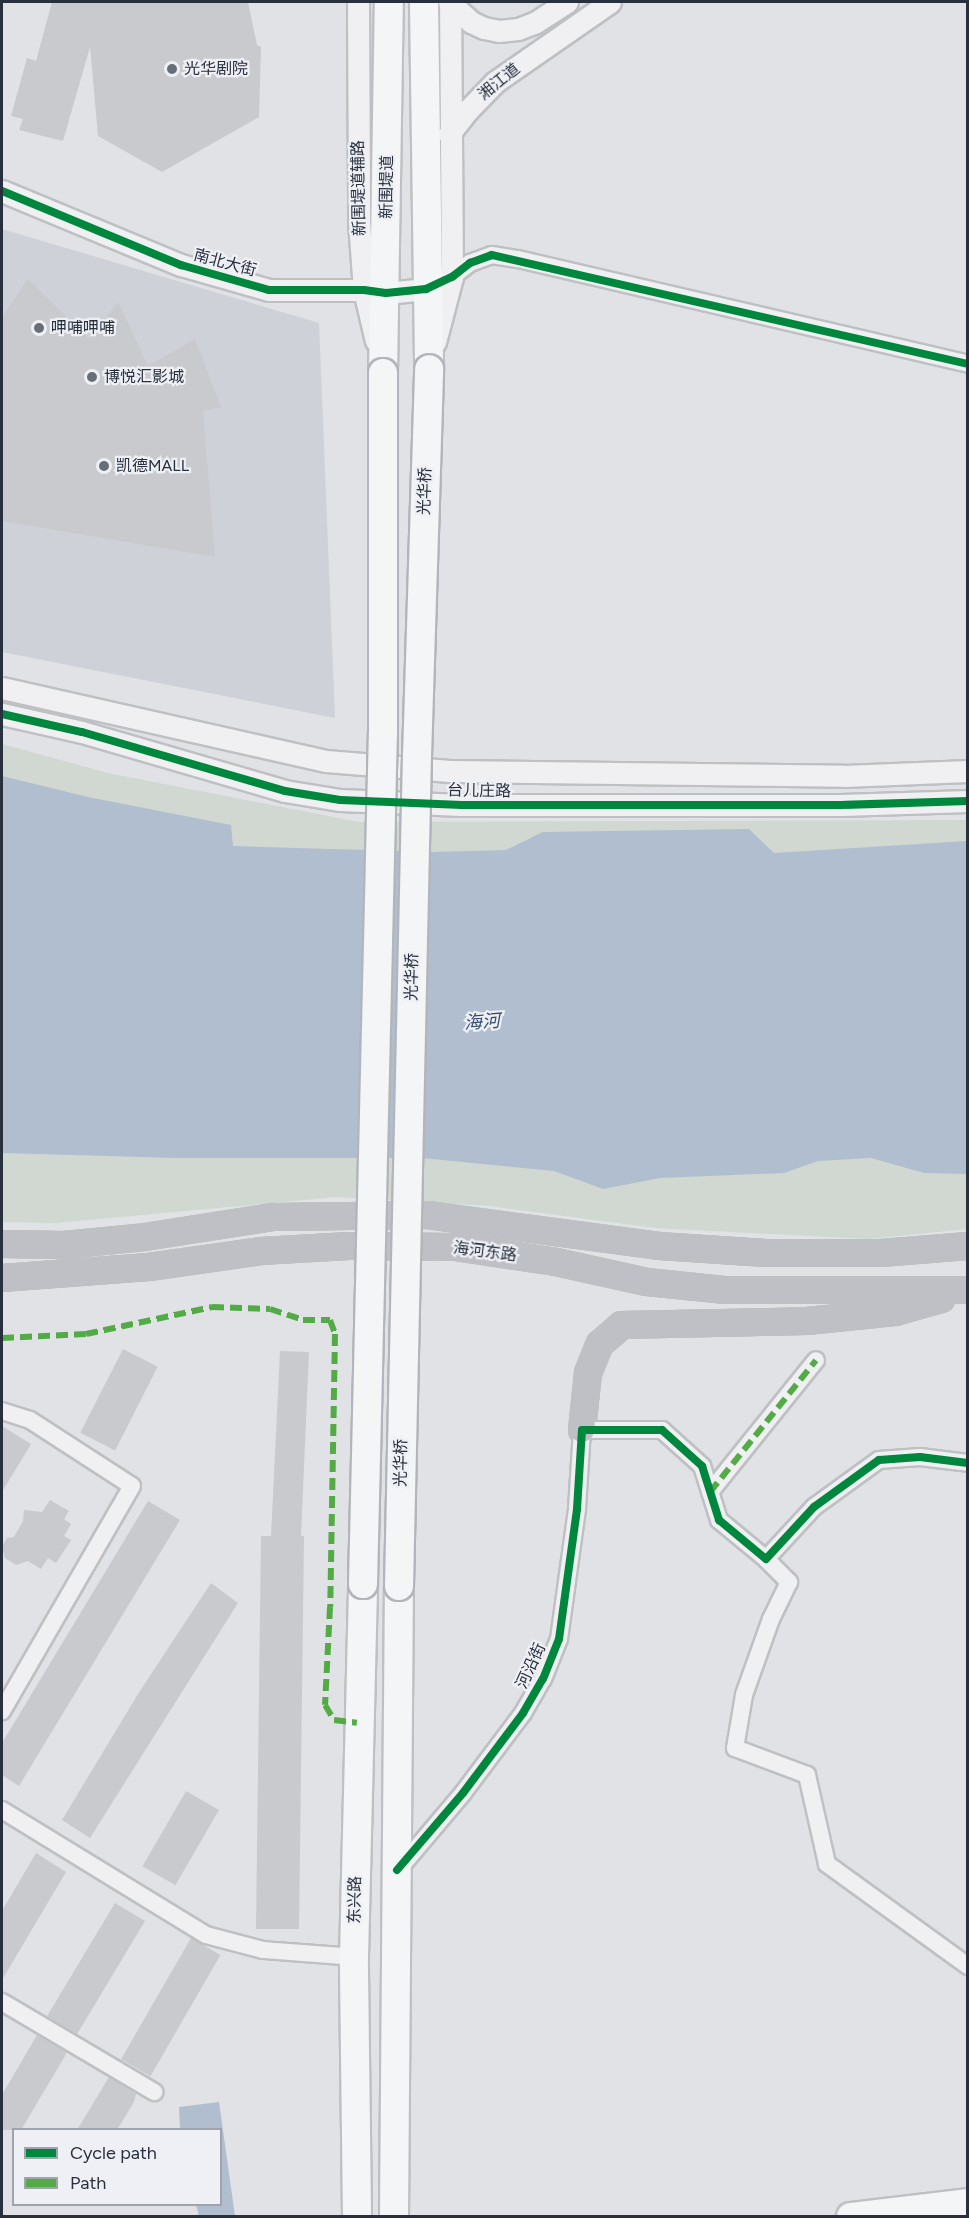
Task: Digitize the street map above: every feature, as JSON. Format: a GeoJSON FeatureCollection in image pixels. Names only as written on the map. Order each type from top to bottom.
{"type":"FeatureCollection","features":[{"type":"Feature","properties":{"kind":"highway","name":"新围堤道"},"geometry":{"type":"LineString","coordinates":[[383,373],[375,292],[389,2]]}},
{"type":"Feature","properties":{"kind":"highway"},"geometry":{"type":"LineString","coordinates":[[429,369],[426,289],[427,193],[443,2]]}},
{"type":"Feature","properties":{"kind":"highway","name":"光华桥"},"geometry":{"type":"LineString","coordinates":[[397,1870],[399,1586],[416,791],[429,369]]}},
{"type":"Feature","properties":{"kind":"highway","name":"光华桥"},"geometry":{"type":"LineString","coordinates":[[363,1584],[383,732],[383,373]]}},
{"type":"Feature","properties":{"kind":"highway","name":"东兴路"},"geometry":{"type":"LineString","coordinates":[[357,2217],[354,1957],[363,1584]]}},
{"type":"Feature","properties":{"kind":"highway"},"geometry":{"type":"LineString","coordinates":[[394,2217],[397,1870]]}},
{"type":"Feature","properties":{"kind":"main road","name":"海河东路"},"geometry":{"type":"LineString","coordinates":[[2,1244],[64,1245],[134,1238],[273,1217],[427,1215],[659,1246],[766,1253],[881,1253],[968,1246]]}},
{"type":"Feature","properties":{"kind":"main road","name":"海河东路"},"geometry":{"type":"LineString","coordinates":[[2,1278],[148,1267],[261,1251],[349,1246],[456,1247],[556,1262],[648,1282],[724,1290],[968,1291]]}},
{"type":"Feature","properties":{"kind":"main road"},"geometry":{"type":"LineString","coordinates":[[582,1430],[588,1373],[600,1344],[622,1325],[807,1321],[895,1312],[968,1291]]}},
{"type":"Feature","properties":{"kind":"main road"},"geometry":{"type":"LineString","coordinates":[[850,2217],[968,2202]]}},
{"type":"Feature","properties":{"kind":"street","name":"新围堤道辅路"},"geometry":{"type":"LineString","coordinates":[[358,2],[359,222],[375,292]]}},
{"type":"Feature","properties":{"kind":"street"},"geometry":{"type":"LineString","coordinates":[[443,2],[471,22],[499,31],[518,29],[536,22],[567,2]]}},
{"type":"Feature","properties":{"kind":"street"},"geometry":{"type":"LineString","coordinates":[[429,369],[452,277],[452,130],[443,2]]}},
{"type":"Feature","properties":{"kind":"street","name":"湘江道"},"geometry":{"type":"LineString","coordinates":[[427,193],[437,153],[452,130],[495,82],[609,2]]}},
{"type":"Feature","properties":{"kind":"street","name":"南北大街"},"geometry":{"type":"LineString","coordinates":[[2,191],[181,265],[269,290],[375,292],[426,289],[452,277]]}},
{"type":"Feature","properties":{"kind":"street"},"geometry":{"type":"LineString","coordinates":[[452,277],[470,263],[492,255],[518,259],[968,364]]}},
{"type":"Feature","properties":{"kind":"street","name":"台儿庄路"},"geometry":{"type":"LineString","coordinates":[[2,688],[326,761],[450,771],[844,776],[968,771]]}},
{"type":"Feature","properties":{"kind":"street","name":"台儿庄路"},"geometry":{"type":"LineString","coordinates":[[2,714],[92,735],[285,791],[340,800],[462,805],[841,805],[968,801]]}},
{"type":"Feature","properties":{"kind":"street"},"geometry":{"type":"LineString","coordinates":[[710,1492],[816,1360]]}},
{"type":"Feature","properties":{"kind":"street"},"geometry":{"type":"LineString","coordinates":[[2,1411],[30,1420],[132,1486],[2,1711]]}},
{"type":"Feature","properties":{"kind":"street"},"geometry":{"type":"LineString","coordinates":[[582,1430],[662,1430],[702,1466],[719,1520],[766,1559],[789,1582],[771,1619],[744,1695],[735,1748],[807,1775],[827,1864],[968,1966]]}},
{"type":"Feature","properties":{"kind":"street","name":"河沿街"},"geometry":{"type":"LineString","coordinates":[[397,1870],[469,1784],[523,1713],[543,1679],[559,1639],[577,1509],[582,1430]]}},
{"type":"Feature","properties":{"kind":"street"},"geometry":{"type":"LineString","coordinates":[[766,1559],[814,1507],[879,1460],[920,1457],[968,1463]]}},
{"type":"Feature","properties":{"kind":"street"},"geometry":{"type":"LineString","coordinates":[[2,1810],[206,1935],[263,1950],[354,1957]]}},
{"type":"Feature","properties":{"kind":"street"},"geometry":{"type":"LineString","coordinates":[[2,2002],[154,2092]]}},
{"type":"Feature","properties":{"kind":"shaded area"},"geometry":{"type":"Polygon","coordinates":[[[2,229],[319,323],[335,718],[2,652],[2,229]]]}},
{"type":"Feature","properties":{"kind":"shaded area"},"geometry":{"type":"Polygon","coordinates":[[[2,744],[108,773],[359,822],[967,820],[967,1229],[868,1239],[655,1228],[490,1206],[336,1197],[55,1223],[2,1222],[2,744]]]}},
{"type":"Feature","properties":{"kind":"water","name":"海河"},"geometry":{"type":"Polygon","coordinates":[[[2,776],[88,797],[231,825],[233,846],[433,852],[506,850],[543,832],[749,829],[774,853],[967,841],[967,1174],[924,1173],[871,1158],[818,1161],[784,1173],[660,1178],[603,1189],[554,1171],[422,1158],[176,1158],[2,1153],[2,776]]]}},
{"type":"Feature","properties":{"kind":"water"},"geometry":{"type":"Polygon","coordinates":[[[219,2102],[235,2216],[199,2216],[196,2206],[222,2206],[222,2128],[180,2128],[179,2107],[219,2102]]]}},
{"type":"Feature","properties":{"kind":"building","name":"光华剧院"},"geometry":{"type":"Polygon","coordinates":[[[52,2],[248,2],[257,45],[261,47],[259,117],[162,172],[98,136],[90,47],[63,141],[19,130],[23,119],[11,116],[27,58],[36,61],[52,2]]]}},
{"type":"Feature","properties":{"kind":"building","name":"凯德MALL"},"geometry":{"type":"Polygon","coordinates":[[[28,279],[89,339],[118,302],[148,366],[195,339],[221,407],[203,411],[215,557],[2,521],[2,317],[28,279]]]}},
{"type":"Feature","properties":{"kind":"building"},"geometry":{"type":"Polygon","coordinates":[[[123,1349],[158,1367],[115,1450],[80,1433],[123,1349]]]}},
{"type":"Feature","properties":{"kind":"building"},"geometry":{"type":"Polygon","coordinates":[[[280,1351],[309,1352],[301,1536],[304,1536],[299,1929],[256,1929],[261,1536],[271,1536],[280,1351]]]}},
{"type":"Feature","properties":{"kind":"building"},"geometry":{"type":"Polygon","coordinates":[[[2,1426],[31,1444],[2,1492],[2,1426]]]}},
{"type":"Feature","properties":{"kind":"building"},"geometry":{"type":"Polygon","coordinates":[[[50,1500],[69,1511],[64,1519],[71,1524],[64,1536],[71,1540],[56,1563],[48,1558],[41,1569],[28,1561],[16,1565],[5,1558],[2,1546],[7,1538],[14,1537],[23,1521],[24,1510],[42,1512],[50,1500]]]}},
{"type":"Feature","properties":{"kind":"building"},"geometry":{"type":"Polygon","coordinates":[[[148,1501],[180,1520],[19,1786],[2,1775],[2,1743],[148,1501]]]}},
{"type":"Feature","properties":{"kind":"building"},"geometry":{"type":"Polygon","coordinates":[[[211,1583],[238,1603],[90,1838],[62,1820],[138,1694],[211,1583]]]}},
{"type":"Feature","properties":{"kind":"building"},"geometry":{"type":"Polygon","coordinates":[[[186,1791],[219,1810],[175,1885],[142,1866],[186,1791]]]}},
{"type":"Feature","properties":{"kind":"building"},"geometry":{"type":"Polygon","coordinates":[[[36,1853],[66,1872],[2,1980],[2,1911],[36,1853]]]}},
{"type":"Feature","properties":{"kind":"building"},"geometry":{"type":"Polygon","coordinates":[[[115,1903],[145,1921],[77,2034],[47,2016],[115,1903]]]}},
{"type":"Feature","properties":{"kind":"building"},"geometry":{"type":"Polygon","coordinates":[[[191,1938],[220,1955],[150,2076],[121,2059],[191,1938]]]}},
{"type":"Feature","properties":{"kind":"building"},"geometry":{"type":"Polygon","coordinates":[[[37,2035],[66,2052],[22,2128],[2,2130],[2,2095],[37,2035]]]}},
{"type":"Feature","properties":{"kind":"building"},"geometry":{"type":"Polygon","coordinates":[[[109,2077],[136,2094],[134,2102],[118,2128],[78,2128],[109,2077]]]}},
{"type":"Feature","properties":{"kind":"marked path"},"geometry":{"type":"LineString","coordinates":[[2,1338],[86,1334],[212,1307],[270,1309],[303,1320],[330,1320],[335,1334],[330,1607],[325,1705],[334,1720],[357,1723]]}},
{"type":"Feature","properties":{"kind":"marked path"},"geometry":{"type":"LineString","coordinates":[[710,1492],[816,1360]]}},
{"type":"Feature","properties":{"kind":"cycle path"},"geometry":{"type":"LineString","coordinates":[[2,191],[181,265],[269,290],[364,290],[386,293],[426,289],[452,277],[470,263],[492,255],[968,364]]}},
{"type":"Feature","properties":{"kind":"cycle path"},"geometry":{"type":"LineString","coordinates":[[2,714],[82,732],[285,791],[340,800],[462,805],[841,805],[968,801]]}},
{"type":"Feature","properties":{"kind":"cycle path"},"geometry":{"type":"LineString","coordinates":[[397,1870],[463,1793],[523,1713],[543,1679],[559,1639],[577,1509],[582,1430],[662,1430],[702,1466],[719,1520],[766,1559],[814,1507],[879,1460],[920,1457],[968,1463]]}},
{"type":"Feature","properties":{"kind":"place","name":"光华剧院"},"geometry":{"type":"Point","coordinates":[172,69]}},
{"type":"Feature","properties":{"kind":"place","name":"呷哺呷哺"},"geometry":{"type":"Point","coordinates":[39,328]}},
{"type":"Feature","properties":{"kind":"place","name":"博悦汇影城"},"geometry":{"type":"Point","coordinates":[92,377]}},
{"type":"Feature","properties":{"kind":"place","name":"凯德MALL"},"geometry":{"type":"Point","coordinates":[104,466]}}]}
